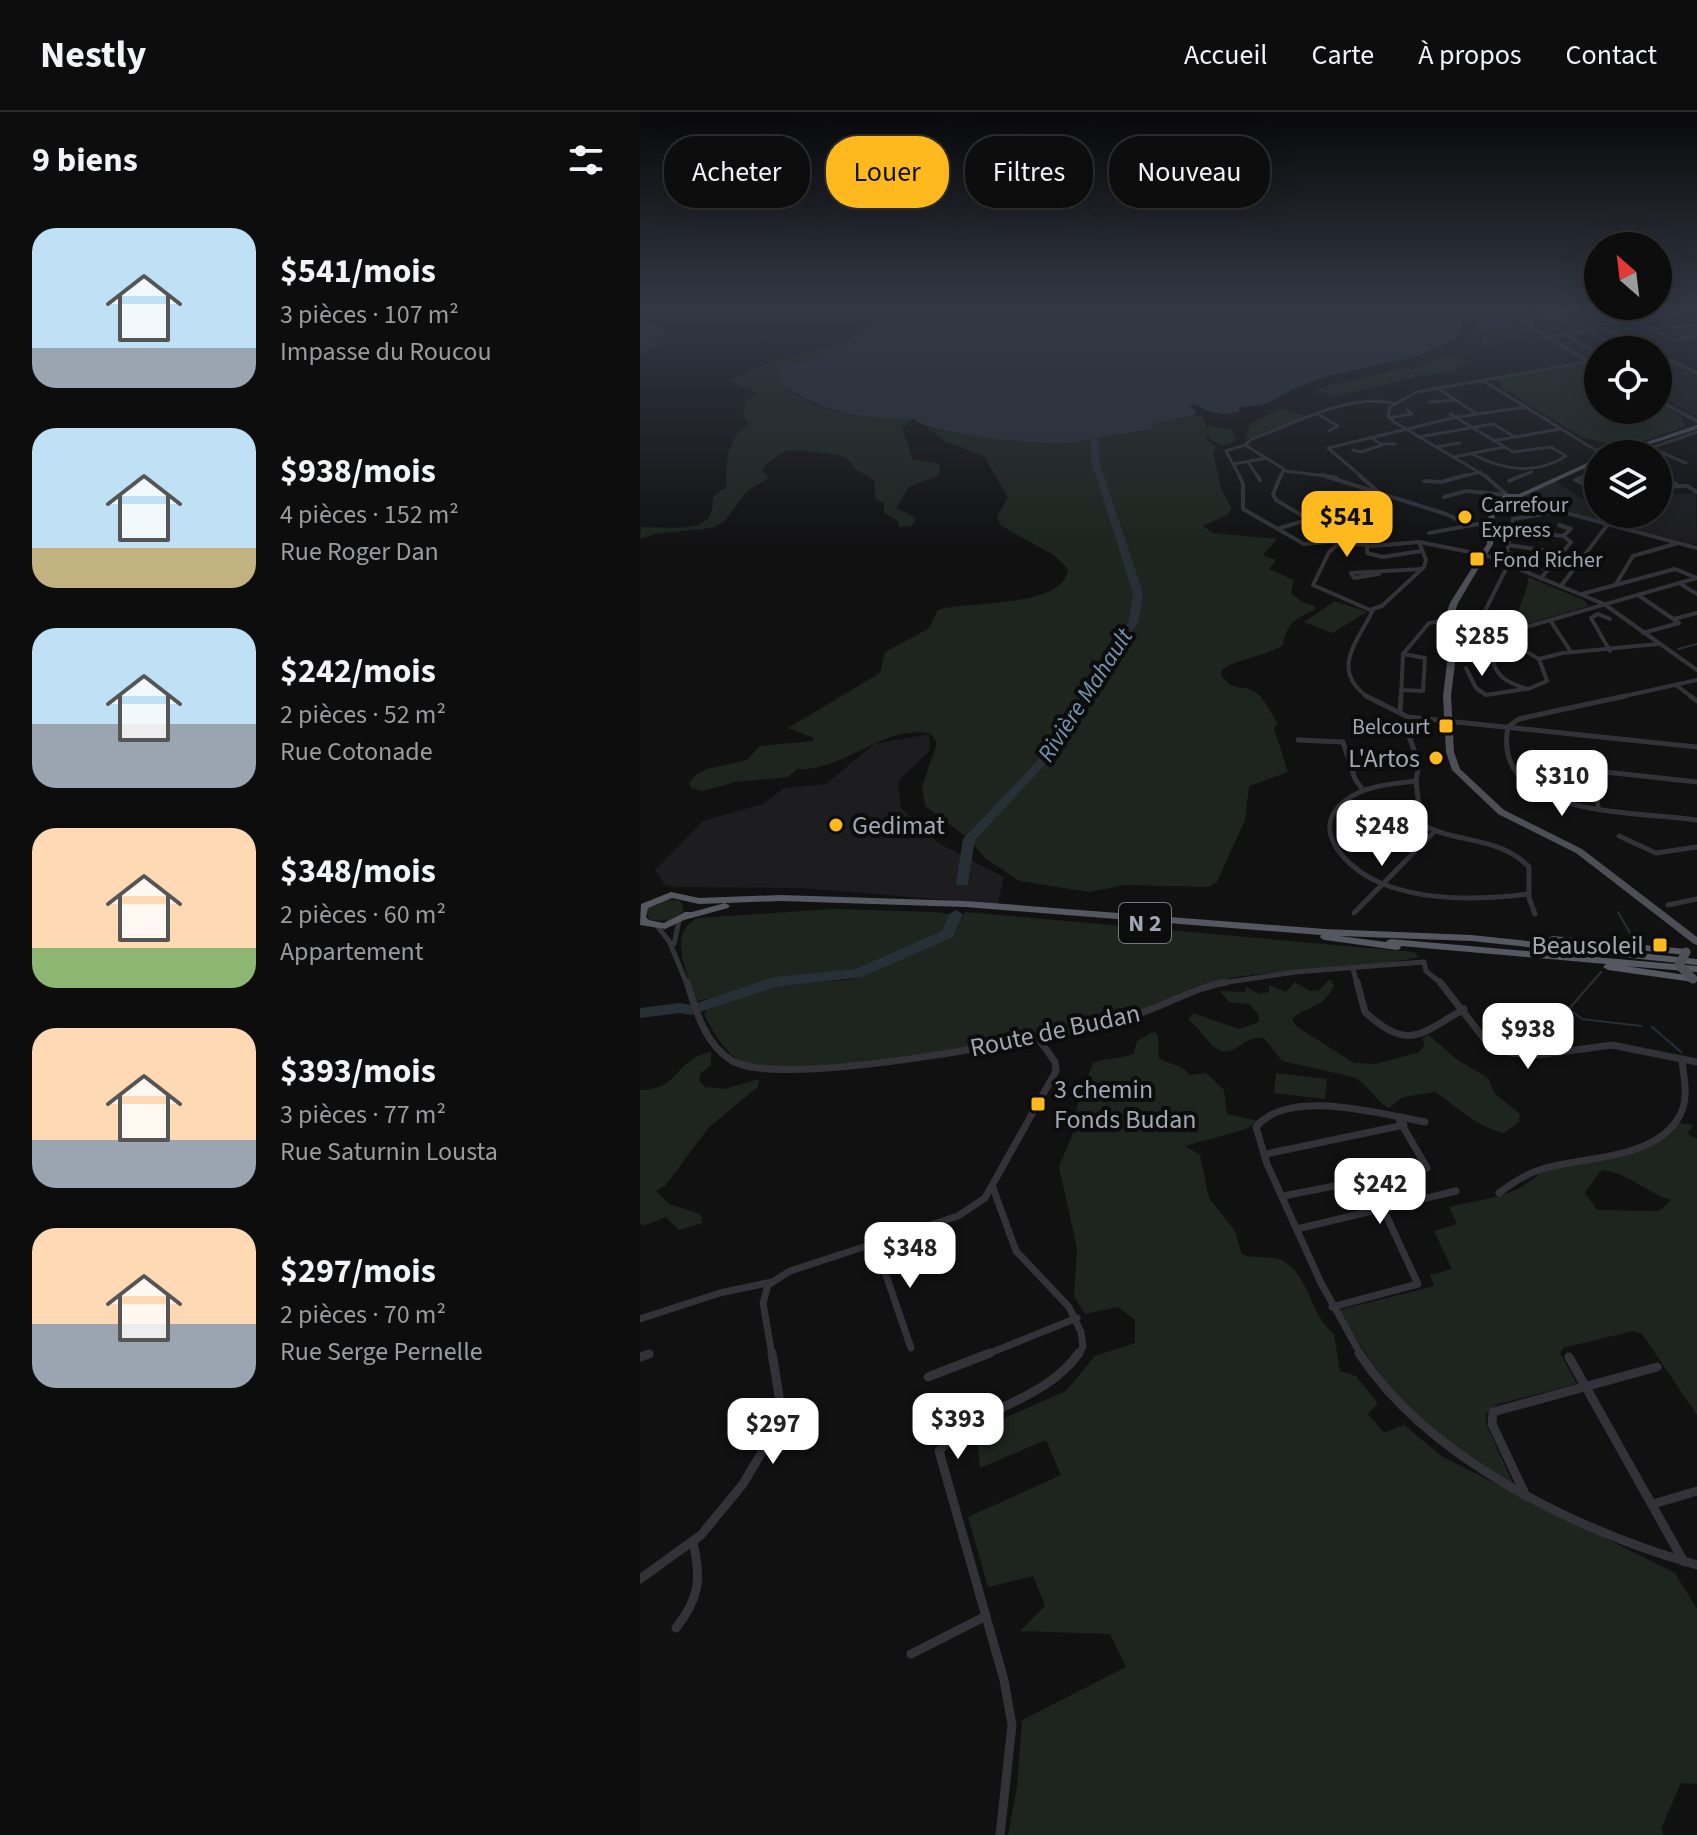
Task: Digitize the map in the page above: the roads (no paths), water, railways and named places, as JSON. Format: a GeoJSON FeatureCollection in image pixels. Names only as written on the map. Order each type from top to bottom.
{"type":"FeatureCollection","features":[{"type":"Feature","properties":{"kind":"highway","name":"N 2"},"geometry":{"type":"LineString","coordinates":[[1696,976],[1483,948],[1325,935],[940,903],[781,898],[690,901],[677,895],[665,895],[642,907],[641,917],[642,922],[657,926],[702,910],[756,903],[895,904],[1325,935],[1471,938],[1697,962]]}},
{"type":"Feature","properties":{"kind":"highway"},"geometry":{"type":"LineString","coordinates":[[682,919],[690,912],[690,901]]}},
{"type":"Feature","properties":{"kind":"highway"},"geometry":{"type":"LineString","coordinates":[[1325,935],[1443,931],[1690,952]]}},
{"type":"Feature","properties":{"kind":"highway"},"geometry":{"type":"LineString","coordinates":[[1325,935],[1425,956],[1600,966],[1696,976]]}},
{"type":"Feature","properties":{"kind":"main road"},"geometry":{"type":"LineString","coordinates":[[1658,440],[1696,429]]}},
{"type":"Feature","properties":{"kind":"main road"},"geometry":{"type":"LineString","coordinates":[[1584,466],[1512,497],[1492,510],[1490,544],[1454,603],[1448,620],[1453,647],[1448,681],[1450,752],[1456,770],[1489,802],[1518,824],[1579,851],[1697,942]]}},
{"type":"Feature","properties":{"kind":"main road"},"geometry":{"type":"LineString","coordinates":[[1686,934],[1690,952],[1679,965],[1696,976]]}},
{"type":"Feature","properties":{"kind":"street"},"geometry":{"type":"LineString","coordinates":[[1342,541],[1304,544],[1242,508],[1243,484],[1226,451],[1245,445],[1252,439],[1359,403],[1396,402],[1441,387]]}},
{"type":"Feature","properties":{"kind":"street"},"geometry":{"type":"LineString","coordinates":[[1494,387],[1584,443]]}},
{"type":"Feature","properties":{"kind":"street"},"geometry":{"type":"LineString","coordinates":[[1438,388],[1477,414]]}},
{"type":"Feature","properties":{"kind":"street"},"geometry":{"type":"LineString","coordinates":[[1430,402],[1456,400]]}},
{"type":"Feature","properties":{"kind":"street"},"geometry":{"type":"LineString","coordinates":[[1396,402],[1388,411],[1389,418],[1481,472],[1512,497],[1527,504],[1584,518]]}},
{"type":"Feature","properties":{"kind":"street"},"geometry":{"type":"LineString","coordinates":[[1377,491],[1328,448],[1455,418],[1526,407]]}},
{"type":"Feature","properties":{"kind":"street"},"geometry":{"type":"LineString","coordinates":[[1389,418],[1412,414],[1407,410]]}},
{"type":"Feature","properties":{"kind":"street"},"geometry":{"type":"LineString","coordinates":[[1672,411],[1696,429],[1651,448],[1686,463]]}},
{"type":"Feature","properties":{"kind":"street"},"geometry":{"type":"LineString","coordinates":[[1450,414],[1493,441],[1520,453],[1552,448],[1566,456],[1509,481]]}},
{"type":"Feature","properties":{"kind":"street"},"geometry":{"type":"LineString","coordinates":[[1319,415],[1338,426],[1329,431]]}},
{"type":"Feature","properties":{"kind":"street"},"geometry":{"type":"LineString","coordinates":[[1418,437],[1495,424],[1515,437]]}},
{"type":"Feature","properties":{"kind":"street"},"geometry":{"type":"LineString","coordinates":[[1493,441],[1562,429]]}},
{"type":"Feature","properties":{"kind":"street"},"geometry":{"type":"LineString","coordinates":[[1370,437],[1382,444]]}},
{"type":"Feature","properties":{"kind":"street"},"geometry":{"type":"LineString","coordinates":[[1436,447],[1460,443]]}},
{"type":"Feature","properties":{"kind":"street"},"geometry":{"type":"LineString","coordinates":[[1353,450],[1361,452],[1382,444],[1395,444]]}},
{"type":"Feature","properties":{"kind":"street"},"geometry":{"type":"LineString","coordinates":[[1245,445],[1284,471],[1327,475],[1451,515],[1468,525]]}},
{"type":"Feature","properties":{"kind":"street"},"geometry":{"type":"LineString","coordinates":[[1454,457],[1504,447]]}},
{"type":"Feature","properties":{"kind":"street"},"geometry":{"type":"LineString","coordinates":[[1472,454],[1496,466],[1536,471]]}},
{"type":"Feature","properties":{"kind":"street"},"geometry":{"type":"LineString","coordinates":[[1234,464],[1266,458]]}},
{"type":"Feature","properties":{"kind":"street"},"geometry":{"type":"LineString","coordinates":[[1248,462],[1260,480]]}},
{"type":"Feature","properties":{"kind":"street"},"geometry":{"type":"LineString","coordinates":[[1284,471],[1274,498],[1342,541],[1367,546],[1419,542],[1485,555],[1604,604],[1697,670]]}},
{"type":"Feature","properties":{"kind":"street"},"geometry":{"type":"LineString","coordinates":[[1424,481],[1441,482],[1481,472]]}},
{"type":"Feature","properties":{"kind":"street"},"geometry":{"type":"LineString","coordinates":[[1584,476],[1575,480],[1584,486]]}},
{"type":"Feature","properties":{"kind":"street"},"geometry":{"type":"LineString","coordinates":[[1672,482],[1677,485]]}},
{"type":"Feature","properties":{"kind":"street"},"geometry":{"type":"LineString","coordinates":[[1672,486],[1697,483]]}},
{"type":"Feature","properties":{"kind":"street"},"geometry":{"type":"LineString","coordinates":[[1687,486],[1697,492]]}},
{"type":"Feature","properties":{"kind":"street"},"geometry":{"type":"LineString","coordinates":[[1444,497],[1465,491],[1512,497]]}},
{"type":"Feature","properties":{"kind":"street"},"geometry":{"type":"LineString","coordinates":[[1311,508],[1357,533]]}},
{"type":"Feature","properties":{"kind":"street"},"geometry":{"type":"LineString","coordinates":[[1547,571],[1508,554],[1508,545],[1516,516],[1545,518],[1556,512]]}},
{"type":"Feature","properties":{"kind":"street"},"geometry":{"type":"LineString","coordinates":[[1277,529],[1324,515]]}},
{"type":"Feature","properties":{"kind":"street"},"geometry":{"type":"LineString","coordinates":[[1429,533],[1489,522]]}},
{"type":"Feature","properties":{"kind":"street"},"geometry":{"type":"LineString","coordinates":[[1559,525],[1571,529],[1563,536]]}},
{"type":"Feature","properties":{"kind":"street"},"geometry":{"type":"LineString","coordinates":[[1561,586],[1605,528]]}},
{"type":"Feature","properties":{"kind":"street"},"geometry":{"type":"LineString","coordinates":[[1623,528],[1697,548]]}},
{"type":"Feature","properties":{"kind":"street"},"geometry":{"type":"LineString","coordinates":[[1511,530],[1563,536],[1571,542],[1541,579]]}},
{"type":"Feature","properties":{"kind":"street"},"geometry":{"type":"LineString","coordinates":[[1342,541],[1331,550],[1313,585],[1373,610]]}},
{"type":"Feature","properties":{"kind":"street"},"geometry":{"type":"LineString","coordinates":[[1419,542],[1426,563],[1394,596],[1373,610],[1348,658],[1346,672],[1356,688],[1369,698],[1408,717],[1697,747]]}},
{"type":"Feature","properties":{"kind":"street"},"geometry":{"type":"LineString","coordinates":[[1616,584],[1633,556],[1678,543]]}},
{"type":"Feature","properties":{"kind":"street"},"geometry":{"type":"LineString","coordinates":[[1317,545],[1331,550]]}},
{"type":"Feature","properties":{"kind":"street"},"geometry":{"type":"LineString","coordinates":[[1508,545],[1563,553]]}},
{"type":"Feature","properties":{"kind":"street"},"geometry":{"type":"LineString","coordinates":[[1367,546],[1367,553],[1379,557],[1421,551]]}},
{"type":"Feature","properties":{"kind":"street"},"geometry":{"type":"LineString","coordinates":[[1466,668],[1476,688],[1486,695],[1532,688],[1545,684],[1548,678],[1539,659],[1485,628],[1482,611],[1508,565]]}},
{"type":"Feature","properties":{"kind":"street"},"geometry":{"type":"LineString","coordinates":[[1379,574],[1351,573],[1354,578],[1422,569]]}},
{"type":"Feature","properties":{"kind":"street"},"geometry":{"type":"LineString","coordinates":[[1581,595],[1675,569],[1697,578]]}},
{"type":"Feature","properties":{"kind":"street"},"geometry":{"type":"LineString","coordinates":[[1532,688],[1497,674],[1491,661],[1493,649],[1484,640],[1697,578]]}},
{"type":"Feature","properties":{"kind":"street"},"geometry":{"type":"LineString","coordinates":[[1679,583],[1697,594]]}},
{"type":"Feature","properties":{"kind":"street"},"geometry":{"type":"LineString","coordinates":[[1638,595],[1679,623],[1643,633]]}},
{"type":"Feature","properties":{"kind":"street"},"geometry":{"type":"LineString","coordinates":[[1674,619],[1697,613]]}},
{"type":"Feature","properties":{"kind":"street"},"geometry":{"type":"LineString","coordinates":[[1610,619],[1598,614],[1591,618],[1610,651]]}},
{"type":"Feature","properties":{"kind":"street"},"geometry":{"type":"LineString","coordinates":[[1400,712],[1403,654],[1419,639],[1429,623],[1448,620]]}},
{"type":"Feature","properties":{"kind":"street"},"geometry":{"type":"LineString","coordinates":[[1550,620],[1571,652]]}},
{"type":"Feature","properties":{"kind":"street"},"geometry":{"type":"LineString","coordinates":[[1453,647],[1470,643]]}},
{"type":"Feature","properties":{"kind":"street"},"geometry":{"type":"LineString","coordinates":[[1539,659],[1571,652],[1610,651],[1658,644]]}},
{"type":"Feature","properties":{"kind":"street"},"geometry":{"type":"LineString","coordinates":[[1401,690],[1423,691],[1425,658],[1403,654]]}},
{"type":"Feature","properties":{"kind":"street"},"geometry":{"type":"LineString","coordinates":[[1508,727],[1530,716],[1697,680]]}},
{"type":"Feature","properties":{"kind":"street"},"geometry":{"type":"LineString","coordinates":[[1676,685],[1697,701]]}},
{"type":"Feature","properties":{"kind":"street"},"geometry":{"type":"LineString","coordinates":[[1408,717],[1407,731],[1419,763],[1416,781],[1420,820],[1434,832],[1486,842],[1522,858],[1529,867],[1528,894],[1535,914]]}},
{"type":"Feature","properties":{"kind":"street"},"geometry":{"type":"LineString","coordinates":[[1508,727],[1506,761],[1537,791],[1558,802],[1697,820]]}},
{"type":"Feature","properties":{"kind":"street"},"geometry":{"type":"LineString","coordinates":[[1298,740],[1343,742],[1349,750],[1352,778],[1363,790]]}},
{"type":"Feature","properties":{"kind":"street"},"geometry":{"type":"LineString","coordinates":[[1576,768],[1697,782]]}},
{"type":"Feature","properties":{"kind":"street"},"geometry":{"type":"LineString","coordinates":[[1596,771],[1598,809]]}},
{"type":"Feature","properties":{"kind":"street"},"geometry":{"type":"LineString","coordinates":[[1416,781],[1363,790],[1330,815],[1330,842],[1351,866],[1384,885],[1418,892],[1497,898],[1528,894]]}},
{"type":"Feature","properties":{"kind":"street"},"geometry":{"type":"LineString","coordinates":[[1354,913],[1434,832]]}},
{"type":"Feature","properties":{"kind":"street"},"geometry":{"type":"LineString","coordinates":[[1619,836],[1656,853],[1697,847]]}},
{"type":"Feature","properties":{"kind":"street"},"geometry":{"type":"LineString","coordinates":[[1668,905],[1697,899]]}},
{"type":"Feature","properties":{"kind":"street"},"geometry":{"type":"LineString","coordinates":[[674,948],[682,919]]}},
{"type":"Feature","properties":{"kind":"street"},"geometry":{"type":"LineString","coordinates":[[657,926],[674,948]]}},
{"type":"Feature","properties":{"kind":"street","name":"Route de Budan"},"geometry":{"type":"LineString","coordinates":[[674,948],[697,1012],[722,1053],[734,1063],[769,1071],[825,1068],[1038,1038],[1130,1017],[1207,985],[1353,969],[1425,956]]}},
{"type":"Feature","properties":{"kind":"street"},"geometry":{"type":"LineString","coordinates":[[1425,956],[1426,971],[1447,986],[1485,1039],[1504,1052],[1536,1055],[1568,1048],[1610,1045],[1697,1062]]}},
{"type":"Feature","properties":{"kind":"street"},"geometry":{"type":"LineString","coordinates":[[1353,969],[1365,1012],[1402,1036],[1416,1037],[1464,1009]]}},
{"type":"Feature","properties":{"kind":"street"},"geometry":{"type":"LineString","coordinates":[[640,1319],[720,1293],[772,1282],[790,1271],[958,1216],[993,1188],[1056,1071],[1055,1062],[1038,1038]]}},
{"type":"Feature","properties":{"kind":"street"},"geometry":{"type":"LineString","coordinates":[[1499,1193],[1520,1178],[1543,1169],[1629,1151],[1653,1141],[1674,1123],[1683,1107],[1682,1059]]}},
{"type":"Feature","properties":{"kind":"street"},"geometry":{"type":"LineString","coordinates":[[1425,1122],[1401,1122],[1304,1105],[1281,1107],[1258,1121],[1257,1136],[1332,1307],[1356,1354],[1409,1416],[1449,1452],[1526,1496],[1697,1565]]}},
{"type":"Feature","properties":{"kind":"street"},"geometry":{"type":"LineString","coordinates":[[1266,1154],[1401,1122]]}},
{"type":"Feature","properties":{"kind":"street"},"geometry":{"type":"LineString","coordinates":[[1283,1196],[1427,1168],[1401,1122]]}},
{"type":"Feature","properties":{"kind":"street"},"geometry":{"type":"LineString","coordinates":[[993,1188],[1019,1256],[1062,1295],[1077,1318],[1083,1347],[1067,1371],[1039,1393],[949,1437],[939,1451],[1004,1680],[1012,1725],[1000,1835]]}},
{"type":"Feature","properties":{"kind":"street"},"geometry":{"type":"LineString","coordinates":[[1332,1307],[1418,1284],[1419,1280],[1374,1189]]}},
{"type":"Feature","properties":{"kind":"street"},"geometry":{"type":"LineString","coordinates":[[1297,1229],[1456,1191]]}},
{"type":"Feature","properties":{"kind":"street"},"geometry":{"type":"LineString","coordinates":[[875,1243],[911,1348]]}},
{"type":"Feature","properties":{"kind":"street"},"geometry":{"type":"LineString","coordinates":[[640,1579],[693,1543],[743,1484],[779,1420],[778,1383],[763,1303],[764,1292],[772,1282]]}},
{"type":"Feature","properties":{"kind":"street"},"geometry":{"type":"LineString","coordinates":[[928,1377],[1077,1318]]}},
{"type":"Feature","properties":{"kind":"street"},"geometry":{"type":"LineString","coordinates":[[1569,1357],[1684,1562]]}},
{"type":"Feature","properties":{"kind":"street"},"geometry":{"type":"LineString","coordinates":[[1526,1496],[1492,1424],[1492,1414],[1501,1408],[1657,1367]]}},
{"type":"Feature","properties":{"kind":"street"},"geometry":{"type":"LineString","coordinates":[[1653,1504],[1697,1491]]}},
{"type":"Feature","properties":{"kind":"street"},"geometry":{"type":"LineString","coordinates":[[676,1628],[696,1604],[701,1588],[693,1543]]}},
{"type":"Feature","properties":{"kind":"street"},"geometry":{"type":"LineString","coordinates":[[911,1654],[986,1616]]}},
{"type":"Feature","properties":{"kind":"waterway","name":"Rivière Mahault"},"geometry":{"type":"LineString","coordinates":[[962,882],[969,839],[1041,763],[1134,621],[1138,593],[1095,461],[1094,440]]}},
{"type":"Feature","properties":{"kind":"waterway"},"geometry":{"type":"LineString","coordinates":[[1678,649],[1697,644]]}},
{"type":"Feature","properties":{"kind":"waterway"},"geometry":{"type":"LineString","coordinates":[[1618,912],[1633,938]]}},
{"type":"Feature","properties":{"kind":"waterway","name":"Rivière Mahault"},"geometry":{"type":"LineString","coordinates":[[640,1013],[680,1008],[691,1010],[774,982],[857,974],[948,934],[956,914]]}},
{"type":"Feature","properties":{"kind":"waterway"},"geometry":{"type":"LineString","coordinates":[[1601,972],[1569,1009],[1582,1019],[1641,1026]]}},
{"type":"Feature","properties":{"kind":"waterway"},"geometry":{"type":"LineString","coordinates":[[1652,1027],[1681,1052]]}},
{"type":"Feature","properties":{"kind":"place","name":"Carrefour Express"},"geometry":{"type":"Point","coordinates":[1465,517]}},
{"type":"Feature","properties":{"kind":"place","name":"Fond Richer"},"geometry":{"type":"Point","coordinates":[1477,559]}},
{"type":"Feature","properties":{"kind":"place","name":"Belcourt"},"geometry":{"type":"Point","coordinates":[1446,726]}},
{"type":"Feature","properties":{"kind":"place","name":"L'Artos"},"geometry":{"type":"Point","coordinates":[1436,758]}},
{"type":"Feature","properties":{"kind":"place","name":"Gedimat"},"geometry":{"type":"Point","coordinates":[836,825]}},
{"type":"Feature","properties":{"kind":"place","name":"Beausoleil"},"geometry":{"type":"Point","coordinates":[1660,945]}},
{"type":"Feature","properties":{"kind":"place","name":"3 chemin Fonds Budan"},"geometry":{"type":"Point","coordinates":[1038,1104]}}]}
